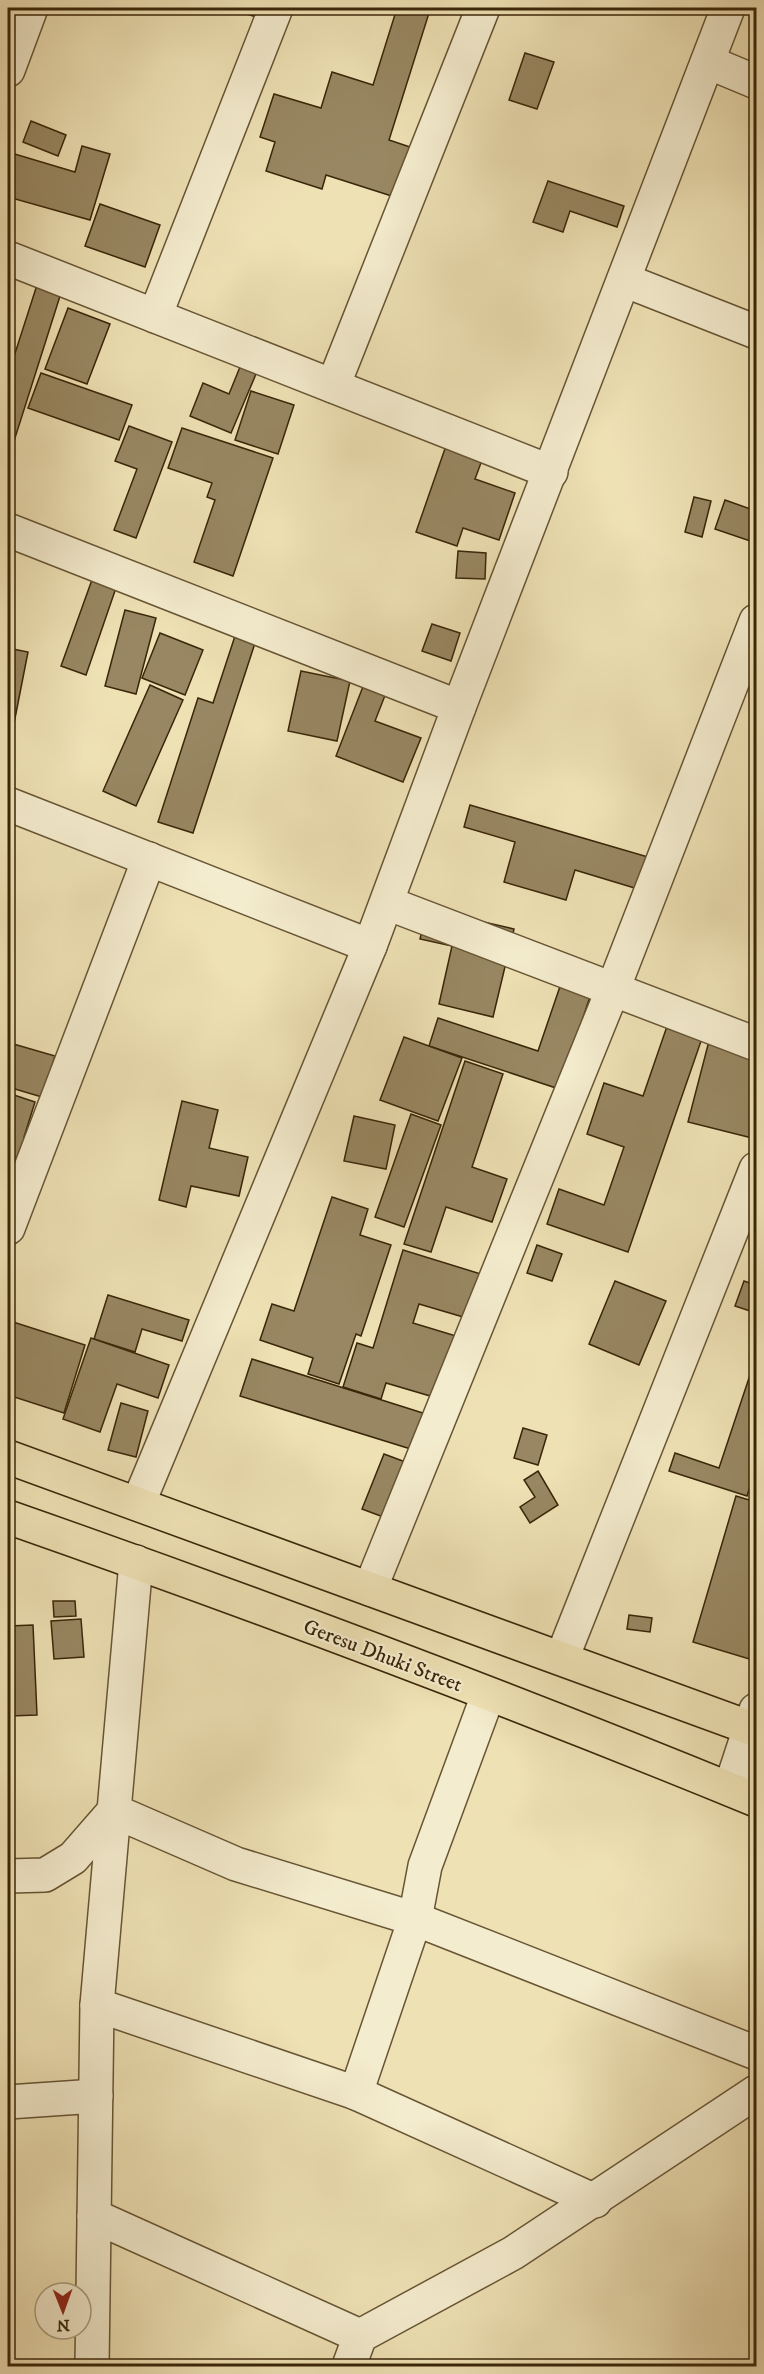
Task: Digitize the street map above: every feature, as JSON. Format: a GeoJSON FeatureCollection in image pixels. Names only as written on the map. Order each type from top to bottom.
{"type":"FeatureCollection","features":[{"type":"Feature","properties":{"kind":"main road"},"geometry":{"type":"LineString","coordinates":[[8,1457],[562,1658],[754,1722]]}},
{"type":"Feature","properties":{"kind":"main road","name":"Geresu Dhuki Street"},"geometry":{"type":"LineString","coordinates":[[8,1517],[136,1562],[488,1695],[743,1795]]}},
{"type":"Feature","properties":{"kind":"street"},"geometry":{"type":"LineString","coordinates":[[8,70],[31,8]]}},
{"type":"Feature","properties":{"kind":"street"},"geometry":{"type":"LineString","coordinates":[[155,316],[276,8]]}},
{"type":"Feature","properties":{"kind":"street"},"geometry":{"type":"LineString","coordinates":[[333,386],[483,8]]}},
{"type":"Feature","properties":{"kind":"street"},"geometry":{"type":"LineString","coordinates":[[138,1504],[387,903],[459,707],[728,8]]}},
{"type":"Feature","properties":{"kind":"street"},"geometry":{"type":"LineString","coordinates":[[708,62],[756,82]]}},
{"type":"Feature","properties":{"kind":"street"},"geometry":{"type":"LineString","coordinates":[[8,258],[551,472]]}},
{"type":"Feature","properties":{"kind":"street"},"geometry":{"type":"LineString","coordinates":[[624,280],[756,332]]}},
{"type":"Feature","properties":{"kind":"street"},"geometry":{"type":"LineString","coordinates":[[8,530],[459,707]]}},
{"type":"Feature","properties":{"kind":"street"},"geometry":{"type":"LineString","coordinates":[[370,1588],[613,989],[756,621]]}},
{"type":"Feature","properties":{"kind":"street"},"geometry":{"type":"LineString","coordinates":[[8,804],[370,946]]}},
{"type":"Feature","properties":{"kind":"street"},"geometry":{"type":"LineString","coordinates":[[8,1228],[149,859]]}},
{"type":"Feature","properties":{"kind":"street"},"geometry":{"type":"LineString","coordinates":[[387,903],[756,1044]]}},
{"type":"Feature","properties":{"kind":"street"},"geometry":{"type":"LineString","coordinates":[[562,1658],[756,1170]]}},
{"type":"Feature","properties":{"kind":"street"},"geometry":{"type":"LineString","coordinates":[[92,2367],[97,2005],[136,1562]]}},
{"type":"Feature","properties":{"kind":"street"},"geometry":{"type":"LineString","coordinates":[[356,2093],[416,1919],[425,1866],[488,1695]]}},
{"type":"Feature","properties":{"kind":"street"},"geometry":{"type":"LineString","coordinates":[[743,1795],[754,1722]]}},
{"type":"Feature","properties":{"kind":"street"},"geometry":{"type":"LineString","coordinates":[[8,1876],[45,1875],[73,1858],[114,1811]]}},
{"type":"Feature","properties":{"kind":"street"},"geometry":{"type":"LineString","coordinates":[[114,1811],[236,1864],[416,1919],[756,2053]]}},
{"type":"Feature","properties":{"kind":"street"},"geometry":{"type":"LineString","coordinates":[[97,2005],[356,2093],[595,2201]]}},
{"type":"Feature","properties":{"kind":"street"},"geometry":{"type":"LineString","coordinates":[[349,2367],[360,2336],[513,2253],[595,2201],[756,2092]]}},
{"type":"Feature","properties":{"kind":"street"},"geometry":{"type":"LineString","coordinates":[[8,2102],[96,2096]]}},
{"type":"Feature","properties":{"kind":"street"},"geometry":{"type":"LineString","coordinates":[[94,2216],[360,2336]]}},
{"type":"Feature","properties":{"kind":"building"},"geometry":{"type":"Polygon","coordinates":[[[228,8],[259,8],[256,17],[228,8]]]}},
{"type":"Feature","properties":{"kind":"building"},"geometry":{"type":"Polygon","coordinates":[[[397,8],[412,8],[429,13],[389,140],[416,149],[401,199],[326,175],[322,189],[266,171],[275,142],[260,137],[274,94],[321,108],[332,72],[373,85],[397,8]]]}},
{"type":"Feature","properties":{"kind":"building"},"geometry":{"type":"Polygon","coordinates":[[[525,53],[554,62],[537,109],[509,100],[525,53]]]}},
{"type":"Feature","properties":{"kind":"building"},"geometry":{"type":"Polygon","coordinates":[[[31,121],[66,135],[58,156],[23,142],[31,121]]]}},
{"type":"Feature","properties":{"kind":"building"},"geometry":{"type":"Polygon","coordinates":[[[82,146],[110,154],[90,220],[8,197],[8,152],[75,172],[82,146]]]}},
{"type":"Feature","properties":{"kind":"building"},"geometry":{"type":"Polygon","coordinates":[[[548,181],[624,206],[617,227],[570,211],[563,232],[533,222],[548,181]]]}},
{"type":"Feature","properties":{"kind":"building"},"geometry":{"type":"Polygon","coordinates":[[[100,204],[160,225],[145,267],[85,246],[100,204]]]}},
{"type":"Feature","properties":{"kind":"building"},"geometry":{"type":"Polygon","coordinates":[[[37,285],[61,293],[8,460],[8,375],[37,285]]]}},
{"type":"Feature","properties":{"kind":"building"},"geometry":{"type":"Polygon","coordinates":[[[68,308],[110,324],[87,384],[45,369],[68,308]]]}},
{"type":"Feature","properties":{"kind":"building"},"geometry":{"type":"Polygon","coordinates":[[[240,367],[256,374],[231,433],[190,416],[203,383],[229,394],[240,367]]]}},
{"type":"Feature","properties":{"kind":"building"},"geometry":{"type":"Polygon","coordinates":[[[41,373],[132,405],[119,440],[28,408],[41,373]]]}},
{"type":"Feature","properties":{"kind":"building"},"geometry":{"type":"Polygon","coordinates":[[[251,391],[294,405],[278,454],[235,440],[251,391]]]}},
{"type":"Feature","properties":{"kind":"building"},"geometry":{"type":"Polygon","coordinates":[[[129,426],[172,442],[136,538],[114,530],[137,469],[115,461],[129,426]]]}},
{"type":"Feature","properties":{"kind":"building"},"geometry":{"type":"Polygon","coordinates":[[[182,428],[273,458],[233,576],[194,562],[215,500],[207,497],[212,483],[168,468],[182,428]]]}},
{"type":"Feature","properties":{"kind":"building"},"geometry":{"type":"Polygon","coordinates":[[[448,440],[485,452],[475,479],[515,493],[499,540],[463,528],[457,546],[416,532],[448,440]]]}},
{"type":"Feature","properties":{"kind":"building"},"geometry":{"type":"Polygon","coordinates":[[[694,497],[711,501],[702,537],[685,532],[694,497]]]}},
{"type":"Feature","properties":{"kind":"building"},"geometry":{"type":"Polygon","coordinates":[[[725,500],[756,511],[756,543],[715,529],[725,500]]]}},
{"type":"Feature","properties":{"kind":"building"},"geometry":{"type":"Polygon","coordinates":[[[458,551],[486,553],[485,579],[456,578],[458,551]]]}},
{"type":"Feature","properties":{"kind":"building"},"geometry":{"type":"Polygon","coordinates":[[[93,577],[117,585],[86,675],[61,666],[93,577]]]}},
{"type":"Feature","properties":{"kind":"building"},"geometry":{"type":"Polygon","coordinates":[[[125,610],[156,618],[136,694],[105,686],[125,610]]]}},
{"type":"Feature","properties":{"kind":"building"},"geometry":{"type":"Polygon","coordinates":[[[432,624],[460,633],[451,661],[422,651],[432,624]]]}},
{"type":"Feature","properties":{"kind":"building"},"geometry":{"type":"Polygon","coordinates":[[[160,633],[203,650],[185,695],[142,678],[160,633]]]}},
{"type":"Feature","properties":{"kind":"building"},"geometry":{"type":"Polygon","coordinates":[[[236,633],[256,640],[193,833],[158,822],[198,698],[213,703],[236,633]]]}},
{"type":"Feature","properties":{"kind":"building"},"geometry":{"type":"Polygon","coordinates":[[[8,648],[28,652],[8,754],[8,648]]]}},
{"type":"Feature","properties":{"kind":"building"},"geometry":{"type":"Polygon","coordinates":[[[301,671],[350,681],[337,741],[288,731],[301,671]]]}},
{"type":"Feature","properties":{"kind":"building"},"geometry":{"type":"Polygon","coordinates":[[[364,684],[386,693],[375,721],[421,738],[403,782],[336,756],[364,684]]]}},
{"type":"Feature","properties":{"kind":"building"},"geometry":{"type":"Polygon","coordinates":[[[150,685],[183,700],[136,806],[103,791],[150,685]]]}},
{"type":"Feature","properties":{"kind":"building"},"geometry":{"type":"Polygon","coordinates":[[[470,805],[648,857],[638,889],[575,870],[566,900],[504,882],[515,842],[464,827],[470,805]]]}},
{"type":"Feature","properties":{"kind":"building"},"geometry":{"type":"Polygon","coordinates":[[[427,909],[514,929],[493,1017],[439,1004],[452,946],[420,939],[427,909]]]}},
{"type":"Feature","properties":{"kind":"building"},"geometry":{"type":"Polygon","coordinates":[[[568,963],[598,973],[559,1089],[429,1046],[438,1018],[538,1051],[568,963]]]}},
{"type":"Feature","properties":{"kind":"building"},"geometry":{"type":"Polygon","coordinates":[[[674,1006],[709,1018],[628,1252],[547,1224],[559,1189],[604,1205],[624,1147],[587,1134],[604,1083],[643,1096],[674,1006]]]}},
{"type":"Feature","properties":{"kind":"building"},"geometry":{"type":"Polygon","coordinates":[[[404,1037],[462,1058],[438,1121],[380,1100],[404,1037]]]}},
{"type":"Feature","properties":{"kind":"building"},"geometry":{"type":"Polygon","coordinates":[[[709,1041],[756,1053],[756,1139],[688,1122],[709,1041]]]}},
{"type":"Feature","properties":{"kind":"building"},"geometry":{"type":"Polygon","coordinates":[[[10,1043],[55,1056],[42,1097],[8,1087],[10,1043]]]}},
{"type":"Feature","properties":{"kind":"building"},"geometry":{"type":"Polygon","coordinates":[[[465,1061],[503,1074],[472,1167],[507,1179],[492,1222],[446,1207],[431,1252],[404,1244],[465,1061]]]}},
{"type":"Feature","properties":{"kind":"building"},"geometry":{"type":"Polygon","coordinates":[[[8,1093],[35,1102],[24,1137],[37,1141],[25,1177],[8,1172],[8,1093]]]}},
{"type":"Feature","properties":{"kind":"building"},"geometry":{"type":"Polygon","coordinates":[[[182,1101],[218,1110],[209,1148],[248,1157],[239,1196],[191,1186],[186,1207],[159,1200],[182,1101]]]}},
{"type":"Feature","properties":{"kind":"building"},"geometry":{"type":"Polygon","coordinates":[[[411,1114],[441,1125],[404,1227],[375,1217],[411,1114]]]}},
{"type":"Feature","properties":{"kind":"building"},"geometry":{"type":"Polygon","coordinates":[[[354,1116],[395,1125],[386,1169],[344,1161],[354,1116]]]}},
{"type":"Feature","properties":{"kind":"building"},"geometry":{"type":"Polygon","coordinates":[[[332,1197],[368,1209],[360,1235],[391,1245],[361,1336],[356,1334],[339,1384],[308,1374],[313,1358],[260,1340],[272,1304],[294,1311],[332,1197]]]}},
{"type":"Feature","properties":{"kind":"building"},"geometry":{"type":"Polygon","coordinates":[[[537,1245],[562,1254],[552,1281],[527,1273],[537,1245]]]}},
{"type":"Feature","properties":{"kind":"building"},"geometry":{"type":"Polygon","coordinates":[[[403,1250],[484,1275],[470,1319],[419,1304],[413,1323],[456,1336],[437,1398],[386,1383],[381,1399],[343,1387],[357,1343],[373,1348],[403,1250]]]}},
{"type":"Feature","properties":{"kind":"building"},"geometry":{"type":"Polygon","coordinates":[[[615,1281],[666,1301],[639,1365],[589,1344],[615,1281]]]}},
{"type":"Feature","properties":{"kind":"building"},"geometry":{"type":"Polygon","coordinates":[[[744,1281],[756,1285],[756,1313],[735,1306],[744,1281]]]}},
{"type":"Feature","properties":{"kind":"building"},"geometry":{"type":"Polygon","coordinates":[[[108,1295],[189,1320],[182,1341],[142,1329],[135,1352],[94,1339],[108,1295]]]}},
{"type":"Feature","properties":{"kind":"building"},"geometry":{"type":"Polygon","coordinates":[[[10,1321],[85,1345],[64,1413],[8,1395],[8,1328],[10,1321]]]}},
{"type":"Feature","properties":{"kind":"building"},"geometry":{"type":"Polygon","coordinates":[[[91,1338],[169,1365],[158,1398],[117,1384],[100,1432],[63,1419],[91,1338]]]}},
{"type":"Feature","properties":{"kind":"building"},"geometry":{"type":"Polygon","coordinates":[[[756,1357],[756,1467],[747,1496],[669,1471],[675,1453],[719,1468],[756,1357]]]}},
{"type":"Feature","properties":{"kind":"building"},"geometry":{"type":"Polygon","coordinates":[[[252,1359],[426,1414],[414,1450],[240,1396],[252,1359]]]}},
{"type":"Feature","properties":{"kind":"building"},"geometry":{"type":"Polygon","coordinates":[[[121,1403],[148,1411],[136,1457],[108,1450],[121,1403]]]}},
{"type":"Feature","properties":{"kind":"building"},"geometry":{"type":"Polygon","coordinates":[[[523,1428],[547,1435],[538,1465],[514,1458],[523,1428]]]}},
{"type":"Feature","properties":{"kind":"building"},"geometry":{"type":"Polygon","coordinates":[[[384,1454],[408,1463],[386,1518],[362,1509],[384,1454]]]}},
{"type":"Feature","properties":{"kind":"building"},"geometry":{"type":"Polygon","coordinates":[[[538,1471],[558,1505],[530,1523],[520,1507],[535,1497],[524,1480],[538,1471]]]}},
{"type":"Feature","properties":{"kind":"building"},"geometry":{"type":"Polygon","coordinates":[[[736,1496],[756,1502],[756,1661],[693,1642],[736,1496]]]}},
{"type":"Feature","properties":{"kind":"building"},"geometry":{"type":"Polygon","coordinates":[[[53,1601],[75,1601],[76,1616],[54,1617],[53,1601]]]}},
{"type":"Feature","properties":{"kind":"building"},"geometry":{"type":"Polygon","coordinates":[[[629,1615],[652,1618],[650,1632],[627,1629],[629,1615]]]}},
{"type":"Feature","properties":{"kind":"building"},"geometry":{"type":"Polygon","coordinates":[[[81,1619],[84,1657],[54,1659],[51,1621],[81,1619]]]}},
{"type":"Feature","properties":{"kind":"building"},"geometry":{"type":"Polygon","coordinates":[[[33,1625],[37,1715],[10,1716],[8,1626],[33,1625]]]}}]}
